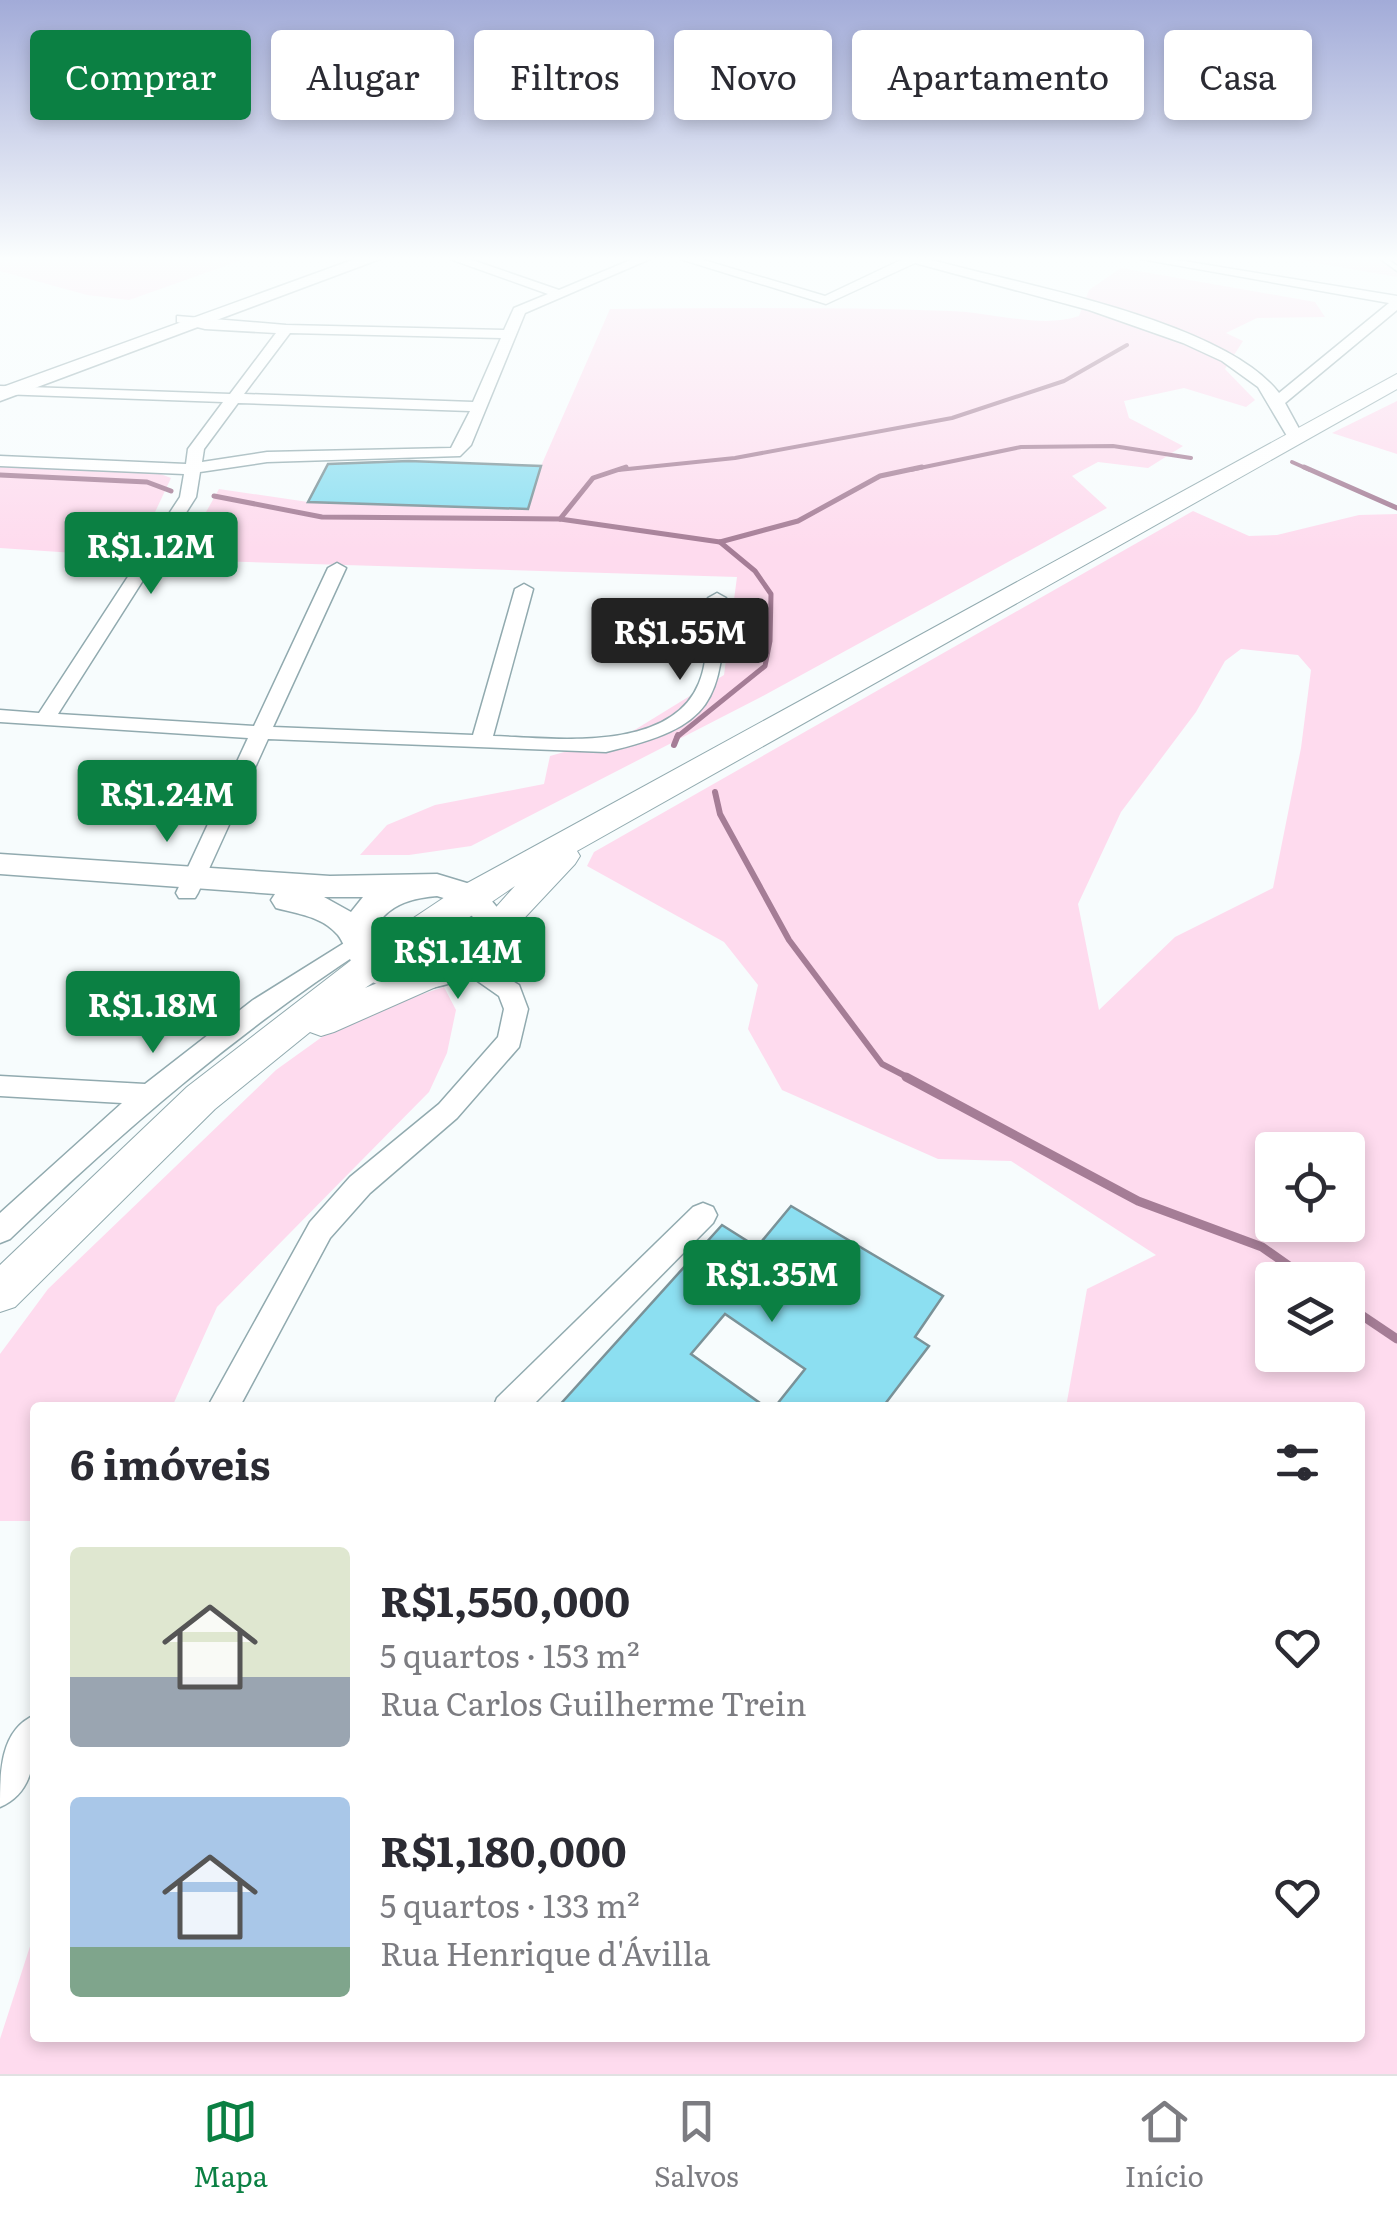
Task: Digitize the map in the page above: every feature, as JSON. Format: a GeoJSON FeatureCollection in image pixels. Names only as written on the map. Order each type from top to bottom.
{"type":"FeatureCollection","features":[{"type":"Feature","properties":{"kind":"main road"},"geometry":{"type":"LineString","coordinates":[[0,1293],[361,947],[472,895],[1397,380]]}},
{"type":"Feature","properties":{"kind":"main road"},"geometry":{"type":"LineString","coordinates":[[428,885],[588,828]]}},
{"type":"Feature","properties":{"kind":"main road"},"geometry":{"type":"LineString","coordinates":[[489,934],[588,828]]}},
{"type":"Feature","properties":{"kind":"main road"},"geometry":{"type":"LineString","coordinates":[[200,1098],[330,1017],[425,978]]}},
{"type":"Feature","properties":{"kind":"street"},"geometry":{"type":"LineString","coordinates":[[3,390],[94,356]]}},
{"type":"Feature","properties":{"kind":"street"},"geometry":{"type":"LineString","coordinates":[[45,718],[188,498],[196,449],[266,356]]}},
{"type":"Feature","properties":{"kind":"street"},"geometry":{"type":"LineString","coordinates":[[0,461],[190,469],[267,457],[455,453],[479,407],[499,356]]}},
{"type":"Feature","properties":{"kind":"street"},"geometry":{"type":"LineString","coordinates":[[1219,356],[1259,380],[1278,402],[1296,436]]}},
{"type":"Feature","properties":{"kind":"street"},"geometry":{"type":"LineString","coordinates":[[1278,402],[1332,356]]}},
{"type":"Feature","properties":{"kind":"street"},"geometry":{"type":"LineString","coordinates":[[3,390],[479,407]]}},
{"type":"Feature","properties":{"kind":"street"},"geometry":{"type":"LineString","coordinates":[[191,885],[337,568]]}},
{"type":"Feature","properties":{"kind":"street"},"geometry":{"type":"LineString","coordinates":[[482,740],[524,588]]}},
{"type":"Feature","properties":{"kind":"street"},"geometry":{"type":"LineString","coordinates":[[0,716],[263,733],[606,746],[633,741],[690,710],[708,688],[717,598]]}},
{"type":"Feature","properties":{"kind":"street"},"geometry":{"type":"LineString","coordinates":[[0,864],[191,885],[312,903],[332,912],[361,947],[403,977],[425,978],[467,962],[489,934],[490,918],[472,895],[428,885],[330,887],[191,885],[0,880]]}},
{"type":"Feature","properties":{"kind":"street"},"geometry":{"type":"LineString","coordinates":[[361,947],[367,911],[390,894],[428,885]]}},
{"type":"Feature","properties":{"kind":"street"},"geometry":{"type":"LineString","coordinates":[[0,1231],[148,1094],[318,966],[361,947]]}},
{"type":"Feature","properties":{"kind":"street"},"geometry":{"type":"LineString","coordinates":[[225,1402],[320,1230],[360,1185],[448,1111],[510,1040],[516,1009],[510,991],[467,962]]}},
{"type":"Feature","properties":{"kind":"street"},"geometry":{"type":"LineString","coordinates":[[0,1086],[148,1094]]}},
{"type":"Feature","properties":{"kind":"street"},"geometry":{"type":"LineString","coordinates":[[514,1402],[704,1214]]}},
{"type":"Feature","properties":{"kind":"street"},"geometry":{"type":"LineString","coordinates":[[0,1788],[30,1740]]}},
{"type":"Feature","properties":{"kind":"shaded area"},"geometry":{"type":"Polygon","coordinates":[[[589,356],[1233,356],[1225,369],[1255,400],[1246,407],[1184,388],[1124,401],[1129,418],[1183,446],[1148,468],[1098,462],[1072,476],[1107,508],[761,697],[471,846],[409,855],[360,855],[387,825],[435,805],[544,784],[550,756],[628,734],[724,675],[737,577],[179,560],[219,489],[308,502],[528,509],[541,466],[589,356]]]}},
{"type":"Feature","properties":{"kind":"shaded area"},"geometry":{"type":"Polygon","coordinates":[[[1397,401],[1397,454],[1332,433],[1397,401]]]}},
{"type":"Feature","properties":{"kind":"shaded area"},"geometry":{"type":"Polygon","coordinates":[[[0,461],[158,473],[171,478],[134,557],[0,548],[0,461]]]}},
{"type":"Feature","properties":{"kind":"shaded area"},"geometry":{"type":"Polygon","coordinates":[[[1193,511],[1249,536],[1277,535],[1359,515],[1397,514],[1397,2074],[0,2074],[0,2039],[30,1946],[30,2042],[1365,2042],[1365,1402],[1067,1402],[1087,1289],[1156,1255],[1011,1161],[938,1159],[782,1090],[748,1029],[758,985],[724,942],[587,866],[594,852],[1193,511]],[[1241,649],[1225,661],[1196,712],[1121,812],[1078,904],[1099,1010],[1175,937],[1273,888],[1301,748],[1311,670],[1298,655],[1241,649]]]}},
{"type":"Feature","properties":{"kind":"shaded area"},"geometry":{"type":"Polygon","coordinates":[[[444,987],[456,1010],[447,1053],[429,1092],[217,1307],[174,1402],[30,1402],[30,1521],[0,1521],[0,1354],[48,1289],[276,1070],[347,1019],[444,987]]]}},
{"type":"Feature","properties":{"kind":"building"},"geometry":{"type":"Polygon","coordinates":[[[409,461],[541,466],[528,509],[308,502],[328,464],[409,461]]]}},
{"type":"Feature","properties":{"kind":"building"},"geometry":{"type":"Polygon","coordinates":[[[791,1206],[943,1296],[915,1337],[929,1346],[887,1402],[779,1402],[805,1369],[725,1314],[691,1354],[759,1402],[562,1402],[722,1225],[757,1247],[791,1206]]]}},
{"type":"Feature","properties":{"kind":"waterway"},"geometry":{"type":"LineString","coordinates":[[618,470],[735,458],[952,418],[1064,381],[1108,356]]}},
{"type":"Feature","properties":{"kind":"waterway"},"geometry":{"type":"LineString","coordinates":[[910,470],[1021,447],[1113,446],[1191,458]]}},
{"type":"Feature","properties":{"kind":"waterway"},"geometry":{"type":"LineString","coordinates":[[1292,462],[1310,470]]}},
{"type":"Feature","properties":{"kind":"waterway"},"geometry":{"type":"LineString","coordinates":[[560,519],[593,478],[626,467]]}},
{"type":"Feature","properties":{"kind":"waterway"},"geometry":{"type":"LineString","coordinates":[[720,542],[798,521],[880,476],[922,467]]}},
{"type":"Feature","properties":{"kind":"waterway"},"geometry":{"type":"LineString","coordinates":[[1304,467],[1397,508]]}},
{"type":"Feature","properties":{"kind":"waterway"},"geometry":{"type":"LineString","coordinates":[[0,475],[147,482],[171,491]]}},
{"type":"Feature","properties":{"kind":"waterway"},"geometry":{"type":"LineString","coordinates":[[214,496],[322,517],[560,519]]}},
{"type":"Feature","properties":{"kind":"waterway"},"geometry":{"type":"LineString","coordinates":[[560,519],[720,542]]}},
{"type":"Feature","properties":{"kind":"waterway"},"geometry":{"type":"LineString","coordinates":[[677,737],[765,666],[771,594],[755,571],[720,542]]}},
{"type":"Feature","properties":{"kind":"waterway"},"geometry":{"type":"LineString","coordinates":[[674,745],[677,737]]}},
{"type":"Feature","properties":{"kind":"waterway"},"geometry":{"type":"LineString","coordinates":[[715,792],[720,814],[789,940],[882,1064],[911,1079]]}},
{"type":"Feature","properties":{"kind":"waterway"},"geometry":{"type":"LineString","coordinates":[[906,1077],[1138,1201],[1262,1247],[1283,1262]]}},
{"type":"Feature","properties":{"kind":"waterway"},"geometry":{"type":"LineString","coordinates":[[1365,1317],[1397,1339]]}}]}
